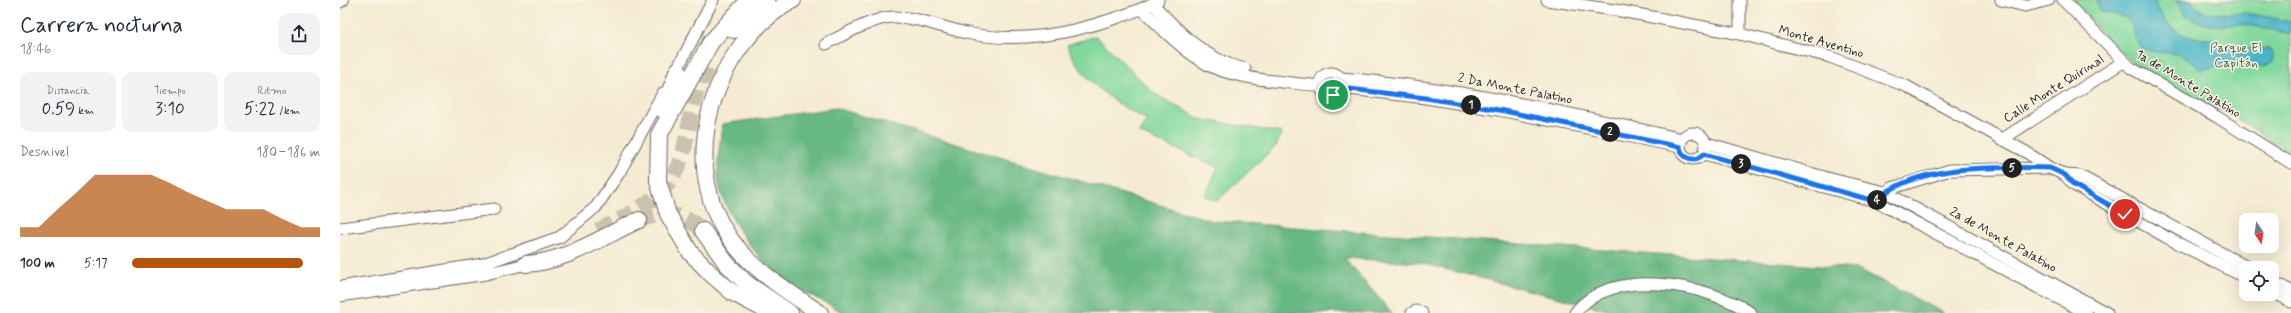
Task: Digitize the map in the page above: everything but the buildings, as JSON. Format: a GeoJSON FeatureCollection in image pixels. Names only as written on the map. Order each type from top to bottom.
{"type":"FeatureCollection","features":[{"type":"Feature","properties":{"kind":"highway"},"geometry":{"type":"LineString","coordinates":[[660,135],[699,60],[711,42],[749,0]]}},
{"type":"Feature","properties":{"kind":"highway"},"geometry":{"type":"LineString","coordinates":[[711,62],[735,29],[767,0]]}},
{"type":"Feature","properties":{"kind":"highway"},"geometry":{"type":"LineString","coordinates":[[793,0],[777,11],[749,36],[733,57],[719,84],[711,108],[704,148],[704,172],[713,205],[728,236],[742,253],[781,288],[820,313]]}},
{"type":"Feature","properties":{"kind":"highway"},"geometry":{"type":"LineString","coordinates":[[678,70],[660,117],[658,181],[668,214],[681,238],[711,274],[728,288],[771,313]]}},
{"type":"Feature","properties":{"kind":"highway"},"geometry":{"type":"LineString","coordinates":[[526,264],[543,264],[571,253],[639,220]]}},
{"type":"Feature","properties":{"kind":"highway"},"geometry":{"type":"LineString","coordinates":[[526,264],[562,250],[598,231]]}},
{"type":"Feature","properties":{"kind":"highway"},"geometry":{"type":"LineString","coordinates":[[704,231],[727,264],[746,283],[790,313]]}},
{"type":"Feature","properties":{"kind":"street"},"geometry":{"type":"LineString","coordinates":[[340,287],[483,264],[560,237],[596,207],[619,173],[678,70],[713,0]]}},
{"type":"Feature","properties":{"kind":"street","name":"Monte Aventino"},"geometry":{"type":"LineString","coordinates":[[1547,0],[1621,11],[1740,34],[1830,56],[1875,73],[1942,104],[2001,140],[2026,152],[2050,168],[2065,175],[2080,176],[2239,263]]}},
{"type":"Feature","properties":{"kind":"street"},"geometry":{"type":"LineString","coordinates":[[1740,0],[1740,34]]}},
{"type":"Feature","properties":{"kind":"street"},"geometry":{"type":"LineString","coordinates":[[2000,0],[2025,6],[2048,0]]}},
{"type":"Feature","properties":{"kind":"street","name":"1a de Monte Palatino"},"geometry":{"type":"LineString","coordinates":[[2063,0],[2123,62],[2148,79],[2217,117],[2291,163]]}},
{"type":"Feature","properties":{"kind":"street"},"geometry":{"type":"LineString","coordinates":[[826,44],[845,34],[893,17],[971,34],[1005,38],[1025,38],[1070,32],[1142,9],[1155,2],[1186,38],[1213,58],[1235,67],[1320,83]]}},
{"type":"Feature","properties":{"kind":"street"},"geometry":{"type":"LineString","coordinates":[[1142,9],[1187,50],[1208,65],[1229,73],[1320,83]]}},
{"type":"Feature","properties":{"kind":"street","name":"Calle Monte Quirinal"},"geometry":{"type":"LineString","coordinates":[[2001,140],[2123,62]]}},
{"type":"Feature","properties":{"kind":"street"},"geometry":{"type":"LineString","coordinates":[[1332,73],[1341,83],[1336,94],[1330,95],[1323,92],[1320,83],[1325,74],[1332,73]]}},
{"type":"Feature","properties":{"kind":"street","name":"2 Da Monte Palatino"},"geometry":{"type":"LineString","coordinates":[[1341,83],[1428,87],[1502,100],[1681,143]]}},
{"type":"Feature","properties":{"kind":"street"},"geometry":{"type":"LineString","coordinates":[[1696,133],[1704,138],[1705,149],[1698,159],[1689,159],[1683,154],[1681,143],[1688,134],[1696,133]]}},
{"type":"Feature","properties":{"kind":"street"},"geometry":{"type":"LineString","coordinates":[[1705,149],[1885,192]]}},
{"type":"Feature","properties":{"kind":"street"},"geometry":{"type":"LineString","coordinates":[[1705,149],[1875,201],[1885,192],[1950,170],[2050,168]]}},
{"type":"Feature","properties":{"kind":"street"},"geometry":{"type":"LineString","coordinates":[[2011,168],[2022,162],[2026,156],[2026,152]]}},
{"type":"Feature","properties":{"kind":"street","name":"Monte Aventino"},"geometry":{"type":"LineString","coordinates":[[2065,175],[2074,185],[2166,237],[2239,274]]}},
{"type":"Feature","properties":{"kind":"street","name":"2a de Monte Palatino"},"geometry":{"type":"LineString","coordinates":[[1885,192],[2107,313]]}},
{"type":"Feature","properties":{"kind":"street","name":"2a de Monte Palatino"},"geometry":{"type":"LineString","coordinates":[[1875,201],[2086,313]]}},
{"type":"Feature","properties":{"kind":"street"},"geometry":{"type":"LineString","coordinates":[[340,228],[494,209]]}},
{"type":"Feature","properties":{"kind":"street"},"geometry":{"type":"LineString","coordinates":[[340,296],[486,274],[526,264]]}},
{"type":"Feature","properties":{"kind":"street"},"geometry":{"type":"LineString","coordinates":[[1575,313],[1583,303],[1594,295],[1631,285],[1653,283],[1695,290],[1751,313]]}},
{"type":"Feature","properties":{"kind":"street"},"geometry":{"type":"LineString","coordinates":[[2279,285],[2291,291]]}},
{"type":"Feature","properties":{"kind":"street"},"geometry":{"type":"LineString","coordinates":[[2279,296],[2291,302]]}},
{"type":"Feature","properties":{"kind":"street"},"geometry":{"type":"LineString","coordinates":[[1412,313],[1416,311],[1422,313]]}},
{"type":"Feature","properties":{"kind":"green space","name":"Parque El Capitán"},"geometry":{"type":"Polygon","coordinates":[[[2072,0],[2291,0],[2291,153],[2233,116],[2156,78],[2132,62],[2109,41],[2072,0]]]}},
{"type":"Feature","properties":{"kind":"green space"},"geometry":{"type":"Polygon","coordinates":[[[1096,36],[1155,94],[1200,119],[1282,133],[1276,146],[1217,201],[1205,196],[1218,167],[1139,133],[1147,120],[1123,106],[1100,89],[1090,80],[1073,58],[1067,45],[1096,36]]]}},
{"type":"Feature","properties":{"kind":"green space"},"geometry":{"type":"Polygon","coordinates":[[[836,108],[1213,221],[1858,269],[1944,313],[1619,313],[1421,263],[1344,258],[1392,313],[844,313],[788,282],[765,263],[734,222],[721,192],[718,179],[718,158],[722,124],[836,108]]]}},
{"type":"Feature","properties":{"kind":"water"},"geometry":{"type":"Polygon","coordinates":[[[2096,0],[2154,0],[2165,22],[2185,36],[2209,39],[2223,46],[2241,50],[2260,48],[2269,49],[2273,54],[2273,61],[2264,67],[2229,63],[2201,70],[2180,54],[2155,52],[2142,48],[2137,42],[2132,26],[2125,17],[2101,12],[2096,0]]]}},
{"type":"Feature","properties":{"kind":"water"},"geometry":{"type":"Polygon","coordinates":[[[2176,0],[2191,0],[2196,7],[2209,13],[2245,13],[2291,22],[2291,34],[2243,24],[2220,26],[2204,24],[2185,15],[2176,0]]]}},
{"type":"Feature","properties":{"kind":"tunnel"},"geometry":{"type":"LineString","coordinates":[[598,231],[643,206],[659,193],[673,177],[685,145],[695,96],[711,62]]}},
{"type":"Feature","properties":{"kind":"tunnel"},"geometry":{"type":"LineString","coordinates":[[639,220],[657,215],[674,215],[689,220],[703,231]]}},
{"type":"Feature","properties":{"kind":"route"},"geometry":{"type":"LineString","coordinates":[[1333,95],[1336,94],[1341,88],[1426,98],[1499,110],[1613,132],[1680,147],[1683,154],[1689,159],[1698,159],[1704,154],[1875,201],[1889,189],[1950,170],[2050,168],[2065,175],[2074,185],[2125,214]]}}]}
